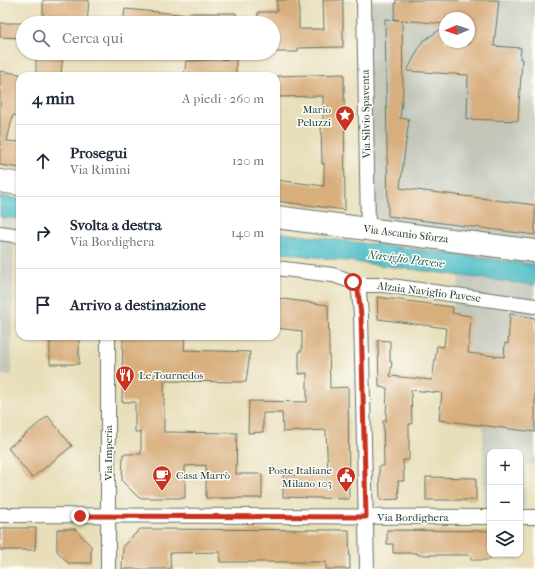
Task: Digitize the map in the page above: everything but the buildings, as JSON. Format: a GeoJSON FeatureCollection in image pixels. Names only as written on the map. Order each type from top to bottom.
{"type":"FeatureCollection","features":[{"type":"Feature","properties":{"kind":"main road"},"geometry":{"type":"LineString","coordinates":[[0,181],[16,183]]}},
{"type":"Feature","properties":{"kind":"main road","name":"Via Ascanio Sforza"},"geometry":{"type":"LineString","coordinates":[[280,218],[535,250]]}},
{"type":"Feature","properties":{"kind":"street","name":"Via Silvio Spaventa"},"geometry":{"type":"LineString","coordinates":[[364,0],[368,229]]}},
{"type":"Feature","properties":{"kind":"street"},"geometry":{"type":"LineString","coordinates":[[0,233],[16,235]]}},
{"type":"Feature","properties":{"kind":"street","name":"Alzaia Naviglio Pavese"},"geometry":{"type":"LineString","coordinates":[[280,268],[333,275],[366,285],[384,285],[535,306]]}},
{"type":"Feature","properties":{"kind":"street"},"geometry":{"type":"LineString","coordinates":[[357,283],[361,315],[367,569]]}},
{"type":"Feature","properties":{"kind":"street","name":"Via Imperia"},"geometry":{"type":"LineString","coordinates":[[108,340],[108,569]]}},
{"type":"Feature","properties":{"kind":"street","name":"Via Bordighera"},"geometry":{"type":"LineString","coordinates":[[0,515],[487,517]]}},
{"type":"Feature","properties":{"kind":"street"},"geometry":{"type":"LineString","coordinates":[[523,517],[535,517]]}},
{"type":"Feature","properties":{"kind":"shaded area"},"geometry":{"type":"Polygon","coordinates":[[[366,0],[535,0],[535,265],[369,244],[366,0]]]}},
{"type":"Feature","properties":{"kind":"shaded area"},"geometry":{"type":"Polygon","coordinates":[[[0,217],[14,218],[13,316],[11,341],[12,375],[0,375],[0,217]]]}},
{"type":"Feature","properties":{"kind":"shaded area"},"geometry":{"type":"Polygon","coordinates":[[[458,275],[535,285],[535,465],[525,464],[525,509],[523,509],[523,449],[487,449],[487,509],[483,509],[483,426],[439,420],[452,313],[459,279],[458,275]]]}},
{"type":"Feature","properties":{"kind":"water"},"geometry":{"type":"Polygon","coordinates":[[[0,196],[16,198],[16,219],[0,217],[0,196]]]}},
{"type":"Feature","properties":{"kind":"water","name":"Naviglio Pavese"},"geometry":{"type":"Polygon","coordinates":[[[280,233],[535,265],[535,285],[280,253],[280,233]]]}},
{"type":"Feature","properties":{"kind":"place","name":"Mario Peluzzi"},"geometry":{"type":"Point","coordinates":[345,132]}},
{"type":"Feature","properties":{"kind":"place","name":"Le Tournedos"},"geometry":{"type":"Point","coordinates":[125,392]}},
{"type":"Feature","properties":{"kind":"place","name":"Casa Marrò"},"geometry":{"type":"Point","coordinates":[162,492]}},
{"type":"Feature","properties":{"kind":"place","name":"Poste Italiane Milano 103"},"geometry":{"type":"Point","coordinates":[346,493]}},
{"type":"Feature","properties":{"kind":"route"},"geometry":{"type":"LineString","coordinates":[[80,516],[366,517],[361,315],[357,283],[353,282]]}}]}
